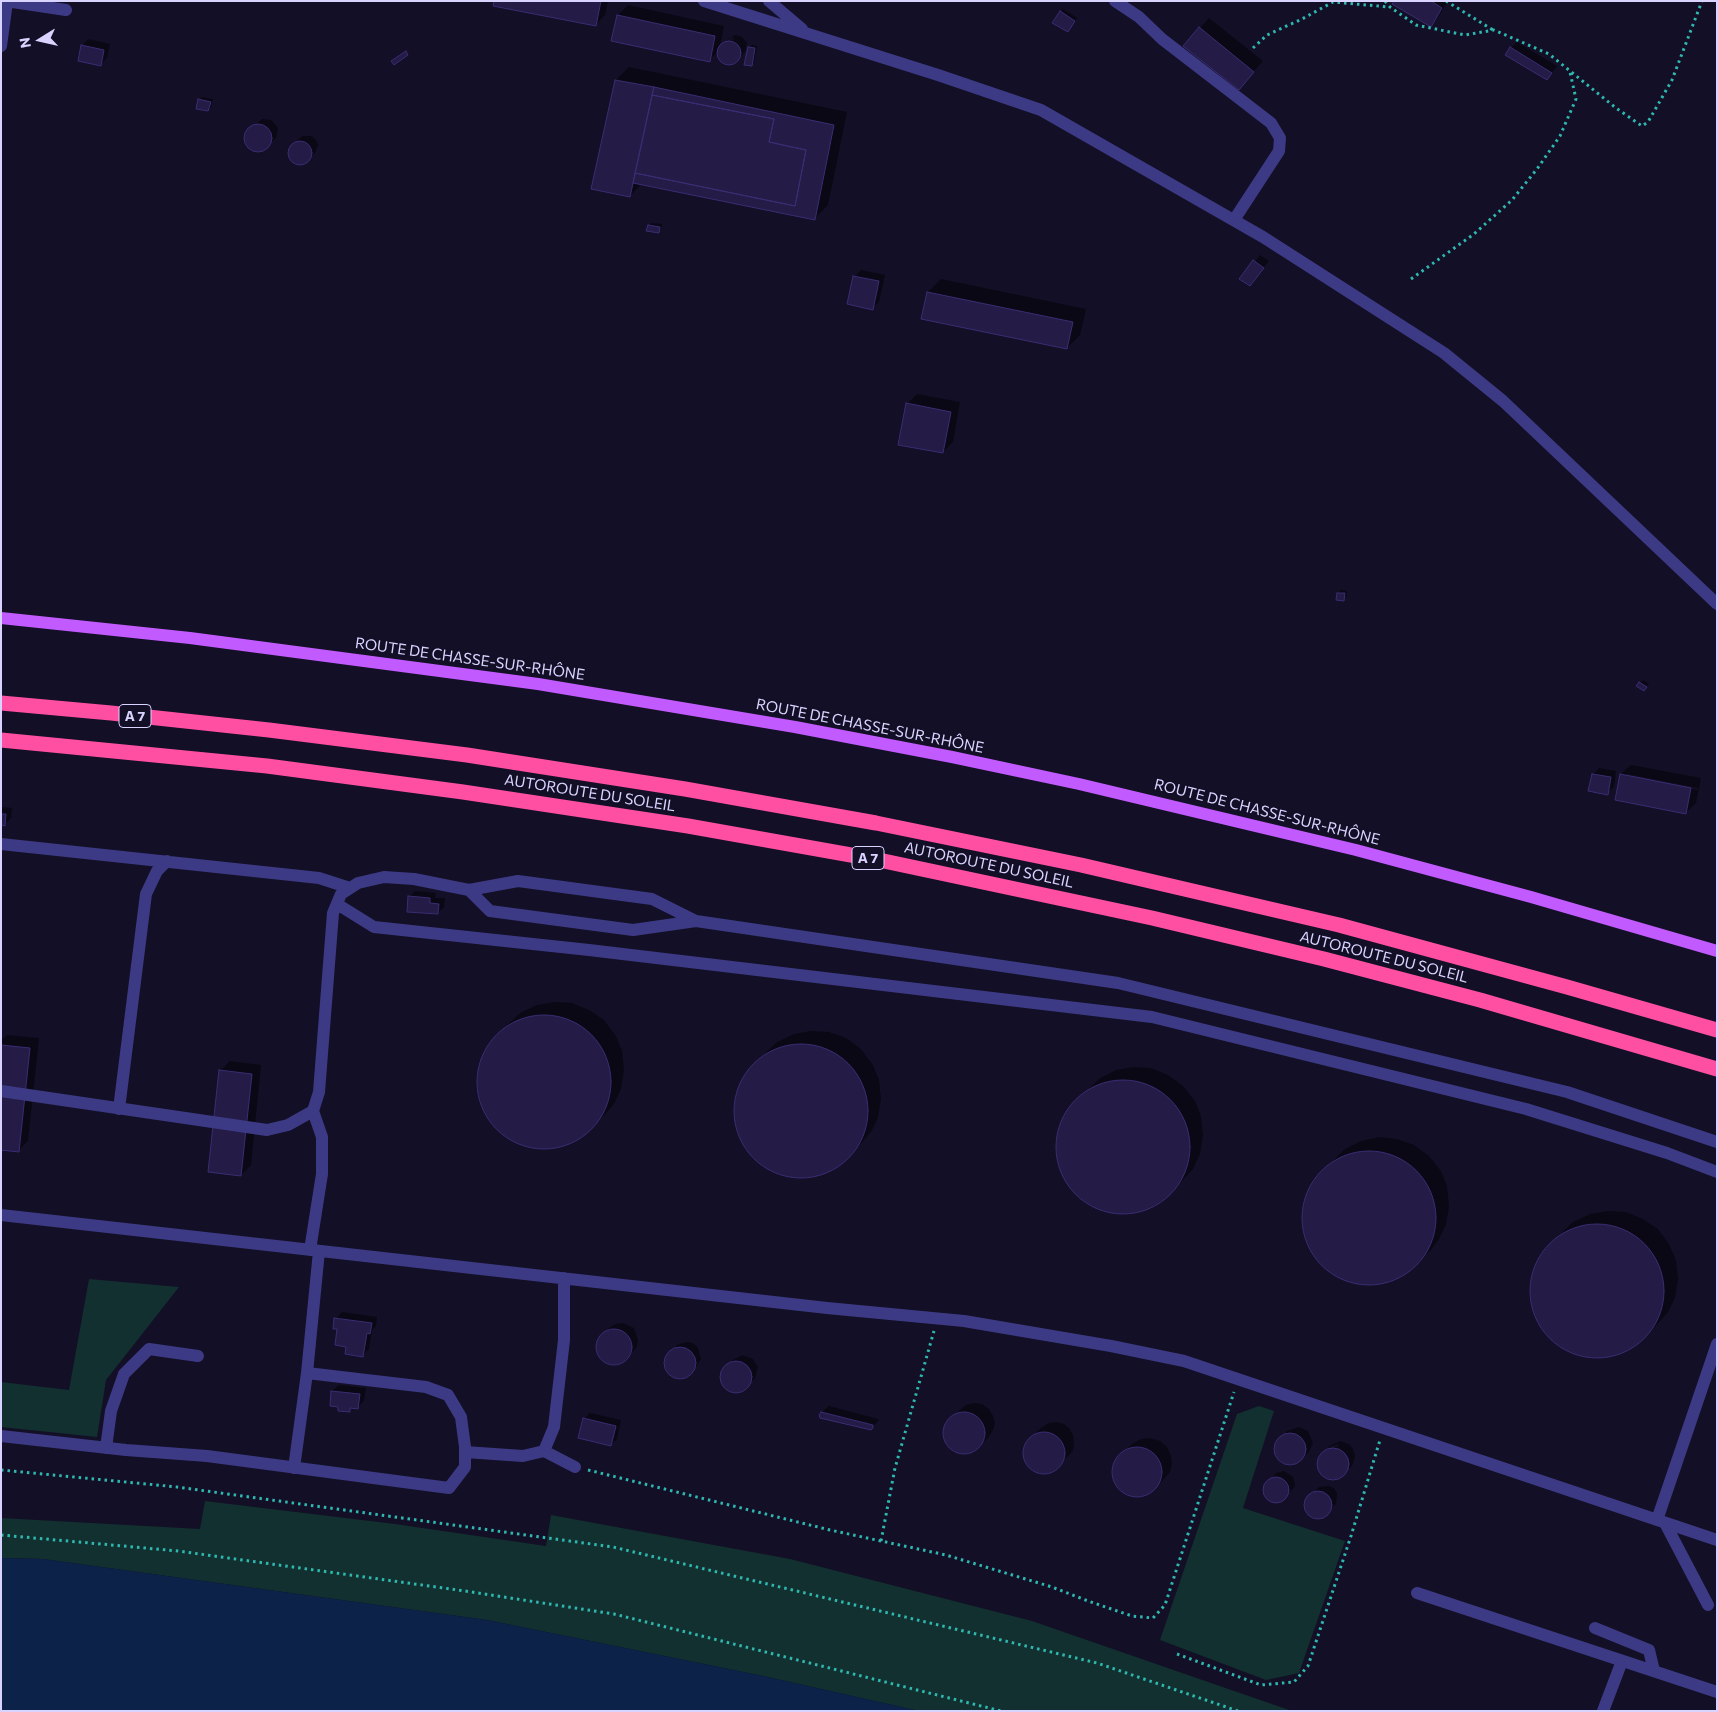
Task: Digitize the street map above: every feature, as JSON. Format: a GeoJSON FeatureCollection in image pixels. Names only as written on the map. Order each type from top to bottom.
{"type":"FeatureCollection","features":[{"type":"Feature","properties":{"kind":"highway","name":"AUTOROUTE DU SOLEIL"},"geometry":{"type":"LineString","coordinates":[[1,703],[259,729],[466,755],[676,787],[876,823],[1081,865],[1339,925],[1717,1030]]}},
{"type":"Feature","properties":{"kind":"highway","name":"AUTOROUTE DU SOLEIL"},"geometry":{"type":"LineString","coordinates":[[1,740],[267,766],[463,792],[688,826],[879,860],[1134,914],[1315,957],[1489,1003],[1717,1069]]}},
{"type":"Feature","properties":{"kind":"main road","name":"ROUTE DE CHASSE-SUR-RHÔNE"},"geometry":{"type":"LineString","coordinates":[[1,618],[190,638],[510,680],[644,701],[952,757],[1088,786],[1356,850],[1717,950]]}},
{"type":"Feature","properties":{"kind":"street"},"geometry":{"type":"LineString","coordinates":[[1,46],[6,1],[66,10]]}},
{"type":"Feature","properties":{"kind":"street"},"geometry":{"type":"LineString","coordinates":[[704,1],[938,74],[1041,110],[1272,242],[1444,354],[1503,401],[1717,604]]}},
{"type":"Feature","properties":{"kind":"street"},"geometry":{"type":"LineString","coordinates":[[769,1],[808,33]]}},
{"type":"Feature","properties":{"kind":"street"},"geometry":{"type":"LineString","coordinates":[[1115,1],[1271,123],[1280,138],[1279,151],[1234,220]]}},
{"type":"Feature","properties":{"kind":"street"},"geometry":{"type":"LineString","coordinates":[[1,844],[319,878],[350,888]]}},
{"type":"Feature","properties":{"kind":"street"},"geometry":{"type":"LineString","coordinates":[[119,1109],[146,894],[157,871],[167,861]]}},
{"type":"Feature","properties":{"kind":"street"},"geometry":{"type":"LineString","coordinates":[[1,1090],[267,1130],[288,1125],[312,1111],[319,1092],[333,913],[341,894],[358,882],[384,877],[414,879],[469,890],[518,881],[652,899],[696,922]]}},
{"type":"Feature","properties":{"kind":"street"},"geometry":{"type":"LineString","coordinates":[[469,890],[490,911],[633,930],[696,922],[1118,983],[1567,1092],[1717,1142]]}},
{"type":"Feature","properties":{"kind":"street"},"geometry":{"type":"LineString","coordinates":[[337,904],[374,927],[589,950],[1152,1017],[1526,1109],[1666,1153],[1717,1172]]}},
{"type":"Feature","properties":{"kind":"street"},"geometry":{"type":"LineString","coordinates":[[294,1468],[307,1373],[322,1174],[322,1137],[312,1111]]}},
{"type":"Feature","properties":{"kind":"street"},"geometry":{"type":"LineString","coordinates":[[1,1215],[827,1308],[964,1321],[1111,1346],[1184,1361],[1717,1540]]}},
{"type":"Feature","properties":{"kind":"street"},"geometry":{"type":"LineString","coordinates":[[544,1451],[554,1427],[564,1340],[564,1278]]}},
{"type":"Feature","properties":{"kind":"street"},"geometry":{"type":"LineString","coordinates":[[1708,1605],[1661,1521],[1717,1344]]}},
{"type":"Feature","properties":{"kind":"street"},"geometry":{"type":"LineString","coordinates":[[106,1448],[111,1410],[124,1374],[149,1349],[198,1356]]}},
{"type":"Feature","properties":{"kind":"street"},"geometry":{"type":"LineString","coordinates":[[1,1436],[106,1448],[207,1456],[449,1488],[465,1467],[460,1417],[448,1395],[426,1387],[307,1373]]}},
{"type":"Feature","properties":{"kind":"street"},"geometry":{"type":"LineString","coordinates":[[465,1452],[523,1456],[544,1451],[575,1467]]}},
{"type":"Feature","properties":{"kind":"street"},"geometry":{"type":"LineString","coordinates":[[1417,1593],[1717,1692]]}},
{"type":"Feature","properties":{"kind":"street"},"geometry":{"type":"LineString","coordinates":[[1595,1628],[1649,1650],[1654,1671]]}},
{"type":"Feature","properties":{"kind":"street"},"geometry":{"type":"LineString","coordinates":[[1603,1711],[1622,1661]]}},
{"type":"Feature","properties":{"kind":"path"},"geometry":{"type":"LineString","coordinates":[[1385,1],[1390,7],[1416,25],[1465,35],[1494,30]]}},
{"type":"Feature","properties":{"kind":"path"},"geometry":{"type":"LineString","coordinates":[[1446,1],[1494,30],[1549,54],[1616,108],[1642,126],[1648,122],[1672,80],[1702,1]]}},
{"type":"Feature","properties":{"kind":"path"},"geometry":{"type":"LineString","coordinates":[[1253,48],[1267,34],[1302,19],[1332,2],[1390,7]]}},
{"type":"Feature","properties":{"kind":"path"},"geometry":{"type":"LineString","coordinates":[[1411,279],[1474,234],[1512,200],[1537,169],[1560,136],[1576,99],[1570,71]]}},
{"type":"Feature","properties":{"kind":"path"},"geometry":{"type":"LineString","coordinates":[[881,1541],[895,1468],[937,1319]]}},
{"type":"Feature","properties":{"kind":"path"},"geometry":{"type":"LineString","coordinates":[[575,1467],[830,1530],[946,1555],[1052,1587],[1132,1616],[1153,1618],[1165,1605],[1238,1379]]}},
{"type":"Feature","properties":{"kind":"path"},"geometry":{"type":"LineString","coordinates":[[1177,1654],[1262,1685],[1294,1682],[1308,1666],[1351,1536],[1383,1428]]}},
{"type":"Feature","properties":{"kind":"path"},"geometry":{"type":"LineString","coordinates":[[1,1470],[177,1487],[613,1547],[1097,1663],[1238,1711]]}},
{"type":"Feature","properties":{"kind":"path"},"geometry":{"type":"LineString","coordinates":[[1,1535],[178,1551],[614,1614],[1001,1711]]}},
{"type":"Feature","properties":{"kind":"green space"},"geometry":{"type":"Polygon","coordinates":[[[89,1279],[179,1287],[106,1380],[97,1437],[1,1427],[1,1382],[69,1390],[89,1279]]]}},
{"type":"Feature","properties":{"kind":"green space"},"geometry":{"type":"Polygon","coordinates":[[[1259,1406],[1274,1411],[1243,1508],[1345,1541],[1299,1673],[1266,1680],[1160,1640],[1237,1414],[1259,1406]]]}},
{"type":"Feature","properties":{"kind":"green space"},"geometry":{"type":"Polygon","coordinates":[[[205,1501],[395,1524],[546,1546],[551,1515],[790,1559],[1032,1621],[1292,1711],[919,1711],[763,1676],[487,1620],[43,1559],[1,1558],[1,1518],[200,1529],[205,1501]]]}},
{"type":"Feature","properties":{"kind":"water"},"geometry":{"type":"Polygon","coordinates":[[[1,1558],[43,1559],[487,1620],[763,1676],[919,1711],[1,1711],[1,1558]]]}},
{"type":"Feature","properties":{"kind":"building"},"geometry":{"type":"Polygon","coordinates":[[[494,1],[601,1],[596,26],[493,6],[494,1]]]}},
{"type":"Feature","properties":{"kind":"building"},"geometry":{"type":"Polygon","coordinates":[[[1394,1],[1431,1],[1442,8],[1431,27],[1392,4],[1394,1]]]}},
{"type":"Feature","properties":{"kind":"building"},"geometry":{"type":"Polygon","coordinates":[[[1060,11],[1075,21],[1068,32],[1052,23],[1060,11]]]}},
{"type":"Feature","properties":{"kind":"building"},"geometry":{"type":"Polygon","coordinates":[[[617,15],[715,36],[710,62],[611,41],[617,15]]]}},
{"type":"Feature","properties":{"kind":"building"},"geometry":{"type":"Polygon","coordinates":[[[1199,27],[1254,72],[1239,90],[1183,46],[1199,27]]]}},
{"type":"Feature","properties":{"kind":"building"},"geometry":{"type":"Polygon","coordinates":[[[729,41],[738,44],[741,53],[738,62],[729,65],[720,62],[717,53],[720,44],[729,41]]]}},
{"type":"Feature","properties":{"kind":"building"},"geometry":{"type":"Polygon","coordinates":[[[81,45],[104,50],[101,66],[78,61],[81,45]]]}},
{"type":"Feature","properties":{"kind":"building"},"geometry":{"type":"Polygon","coordinates":[[[748,47],[755,48],[752,66],[744,65],[748,47]]]}},
{"type":"Feature","properties":{"kind":"building"},"geometry":{"type":"Polygon","coordinates":[[[1510,47],[1552,73],[1547,80],[1505,55],[1510,47]]]}},
{"type":"Feature","properties":{"kind":"building"},"geometry":{"type":"Polygon","coordinates":[[[406,51],[408,55],[394,65],[391,61],[406,51]]]}},
{"type":"Feature","properties":{"kind":"building"},"geometry":{"type":"Polygon","coordinates":[[[615,80],[654,87],[630,197],[591,189],[615,80]]]}},
{"type":"Feature","properties":{"kind":"building"},"geometry":{"type":"Polygon","coordinates":[[[654,87],[834,125],[815,220],[633,183],[635,173],[795,206],[806,150],[769,142],[774,119],[652,95],[654,87]]]}},
{"type":"Feature","properties":{"kind":"building"},"geometry":{"type":"Polygon","coordinates":[[[652,95],[774,119],[769,142],[806,150],[795,206],[635,173],[652,95]]]}},
{"type":"Feature","properties":{"kind":"building"},"geometry":{"type":"Polygon","coordinates":[[[198,99],[211,102],[208,111],[196,109],[198,99]]]}},
{"type":"Feature","properties":{"kind":"building"},"geometry":{"type":"Polygon","coordinates":[[[258,124],[268,128],[272,138],[268,148],[258,152],[248,148],[244,138],[248,128],[258,124]]]}},
{"type":"Feature","properties":{"kind":"building"},"geometry":{"type":"Polygon","coordinates":[[[300,141],[309,144],[312,153],[309,162],[300,165],[291,162],[288,153],[291,144],[300,141]]]}},
{"type":"Feature","properties":{"kind":"building"},"geometry":{"type":"Polygon","coordinates":[[[648,225],[660,227],[659,233],[646,231],[648,225]]]}},
{"type":"Feature","properties":{"kind":"building"},"geometry":{"type":"Polygon","coordinates":[[[1253,260],[1264,268],[1250,286],[1239,279],[1253,260]]]}},
{"type":"Feature","properties":{"kind":"building"},"geometry":{"type":"Polygon","coordinates":[[[853,276],[879,281],[873,310],[847,304],[853,276]]]}},
{"type":"Feature","properties":{"kind":"building"},"geometry":{"type":"Polygon","coordinates":[[[927,292],[1073,322],[1067,349],[921,319],[927,292]]]}},
{"type":"Feature","properties":{"kind":"building"},"geometry":{"type":"Polygon","coordinates":[[[906,403],[951,412],[943,453],[898,445],[906,403]]]}},
{"type":"Feature","properties":{"kind":"building"},"geometry":{"type":"Polygon","coordinates":[[[1337,593],[1345,593],[1344,601],[1336,600],[1337,593]]]}},
{"type":"Feature","properties":{"kind":"building"},"geometry":{"type":"Polygon","coordinates":[[[1639,682],[1647,687],[1644,691],[1636,686],[1639,682]]]}},
{"type":"Feature","properties":{"kind":"building"},"geometry":{"type":"Polygon","coordinates":[[[1592,774],[1611,777],[1608,795],[1588,791],[1592,774]]]}},
{"type":"Feature","properties":{"kind":"building"},"geometry":{"type":"Polygon","coordinates":[[[1620,774],[1691,788],[1686,814],[1615,800],[1620,774]]]}},
{"type":"Feature","properties":{"kind":"building"},"geometry":{"type":"Polygon","coordinates":[[[1,814],[6,814],[5,826],[1,825],[1,814]]]}},
{"type":"Feature","properties":{"kind":"building"},"geometry":{"type":"Polygon","coordinates":[[[408,896],[430,898],[430,903],[439,904],[438,914],[407,912],[408,896]]]}},
{"type":"Feature","properties":{"kind":"building"},"geometry":{"type":"Polygon","coordinates":[[[544,1015],[570,1020],[592,1034],[606,1056],[611,1082],[606,1108],[592,1130],[570,1144],[544,1149],[518,1144],[496,1130],[482,1108],[477,1082],[482,1056],[496,1034],[518,1020],[544,1015]]]}},
{"type":"Feature","properties":{"kind":"building"},"geometry":{"type":"Polygon","coordinates":[[[801,1044],[827,1049],[849,1063],[863,1085],[868,1111],[863,1137],[849,1159],[827,1173],[801,1178],[775,1173],[753,1159],[739,1137],[734,1111],[739,1085],[753,1063],[775,1049],[801,1044]]]}},
{"type":"Feature","properties":{"kind":"building"},"geometry":{"type":"Polygon","coordinates":[[[1,1045],[30,1048],[19,1152],[1,1150],[1,1045]]]}},
{"type":"Feature","properties":{"kind":"building"},"geometry":{"type":"Polygon","coordinates":[[[219,1070],[252,1074],[241,1176],[208,1172],[219,1070]]]}},
{"type":"Feature","properties":{"kind":"building"},"geometry":{"type":"Polygon","coordinates":[[[1123,1080],[1149,1085],[1171,1099],[1185,1121],[1190,1147],[1185,1173],[1171,1195],[1149,1209],[1123,1214],[1097,1209],[1075,1195],[1061,1173],[1056,1147],[1061,1121],[1075,1099],[1097,1085],[1123,1080]]]}},
{"type":"Feature","properties":{"kind":"building"},"geometry":{"type":"Polygon","coordinates":[[[1369,1151],[1395,1156],[1417,1170],[1431,1192],[1436,1218],[1431,1244],[1417,1266],[1395,1280],[1369,1285],[1343,1280],[1321,1266],[1307,1244],[1302,1218],[1307,1192],[1321,1170],[1343,1156],[1369,1151]]]}},
{"type":"Feature","properties":{"kind":"building"},"geometry":{"type":"Polygon","coordinates":[[[1597,1224],[1623,1229],[1645,1243],[1659,1265],[1664,1291],[1659,1317],[1645,1339],[1623,1353],[1597,1358],[1571,1353],[1549,1339],[1535,1317],[1530,1291],[1535,1265],[1549,1243],[1571,1229],[1597,1224]]]}},
{"type":"Feature","properties":{"kind":"building"},"geometry":{"type":"Polygon","coordinates":[[[334,1318],[372,1323],[370,1334],[367,1333],[363,1357],[345,1354],[346,1347],[335,1345],[337,1329],[333,1329],[334,1318]]]}},
{"type":"Feature","properties":{"kind":"building"},"geometry":{"type":"Polygon","coordinates":[[[614,1329],[621,1330],[627,1334],[631,1340],[631,1354],[627,1360],[621,1364],[614,1365],[607,1364],[601,1360],[597,1354],[596,1347],[597,1340],[601,1334],[607,1330],[614,1329]]]}},
{"type":"Feature","properties":{"kind":"building"},"geometry":{"type":"Polygon","coordinates":[[[680,1347],[686,1348],[691,1352],[695,1357],[695,1369],[691,1374],[686,1378],[680,1379],[674,1378],[669,1374],[665,1369],[664,1363],[665,1357],[669,1352],[674,1348],[680,1347]]]}},
{"type":"Feature","properties":{"kind":"building"},"geometry":{"type":"Polygon","coordinates":[[[736,1361],[747,1366],[752,1377],[747,1388],[736,1393],[725,1388],[720,1377],[725,1366],[736,1361]]]}},
{"type":"Feature","properties":{"kind":"building"},"geometry":{"type":"Polygon","coordinates":[[[331,1391],[360,1394],[358,1409],[350,1408],[350,1412],[338,1411],[338,1407],[330,1406],[331,1391]]]}},
{"type":"Feature","properties":{"kind":"building"},"geometry":{"type":"Polygon","coordinates":[[[821,1412],[873,1425],[873,1428],[871,1430],[820,1418],[821,1412]]]}},
{"type":"Feature","properties":{"kind":"building"},"geometry":{"type":"Polygon","coordinates":[[[960,1412],[968,1412],[979,1418],[985,1433],[979,1448],[968,1454],[960,1454],[949,1448],[943,1437],[943,1429],[949,1418],[960,1412]]]}},
{"type":"Feature","properties":{"kind":"building"},"geometry":{"type":"Polygon","coordinates":[[[583,1418],[616,1426],[611,1446],[578,1438],[583,1418]]]}},
{"type":"Feature","properties":{"kind":"building"},"geometry":{"type":"Polygon","coordinates":[[[1048,1432],[1056,1435],[1062,1441],[1065,1453],[1062,1465],[1056,1471],[1040,1474],[1032,1471],[1026,1465],[1023,1449],[1026,1441],[1032,1435],[1048,1432]]]}},
{"type":"Feature","properties":{"kind":"building"},"geometry":{"type":"Polygon","coordinates":[[[1290,1433],[1302,1437],[1306,1449],[1302,1461],[1290,1465],[1278,1461],[1274,1449],[1278,1437],[1290,1433]]]}},
{"type":"Feature","properties":{"kind":"building"},"geometry":{"type":"Polygon","coordinates":[[[1132,1447],[1142,1447],[1155,1454],[1162,1467],[1162,1477],[1155,1490],[1142,1497],[1132,1497],[1123,1493],[1116,1486],[1112,1477],[1112,1467],[1116,1458],[1123,1451],[1132,1447]]]}},
{"type":"Feature","properties":{"kind":"building"},"geometry":{"type":"Polygon","coordinates":[[[1333,1448],[1345,1452],[1349,1464],[1345,1476],[1333,1480],[1321,1476],[1317,1464],[1321,1452],[1333,1448]]]}},
{"type":"Feature","properties":{"kind":"building"},"geometry":{"type":"Polygon","coordinates":[[[1276,1477],[1285,1481],[1289,1490],[1285,1499],[1276,1503],[1267,1499],[1263,1490],[1267,1481],[1276,1477]]]}},
{"type":"Feature","properties":{"kind":"building"},"geometry":{"type":"Polygon","coordinates":[[[1318,1491],[1328,1495],[1332,1505],[1328,1515],[1318,1519],[1308,1515],[1304,1505],[1308,1495],[1318,1491]]]}}]}
